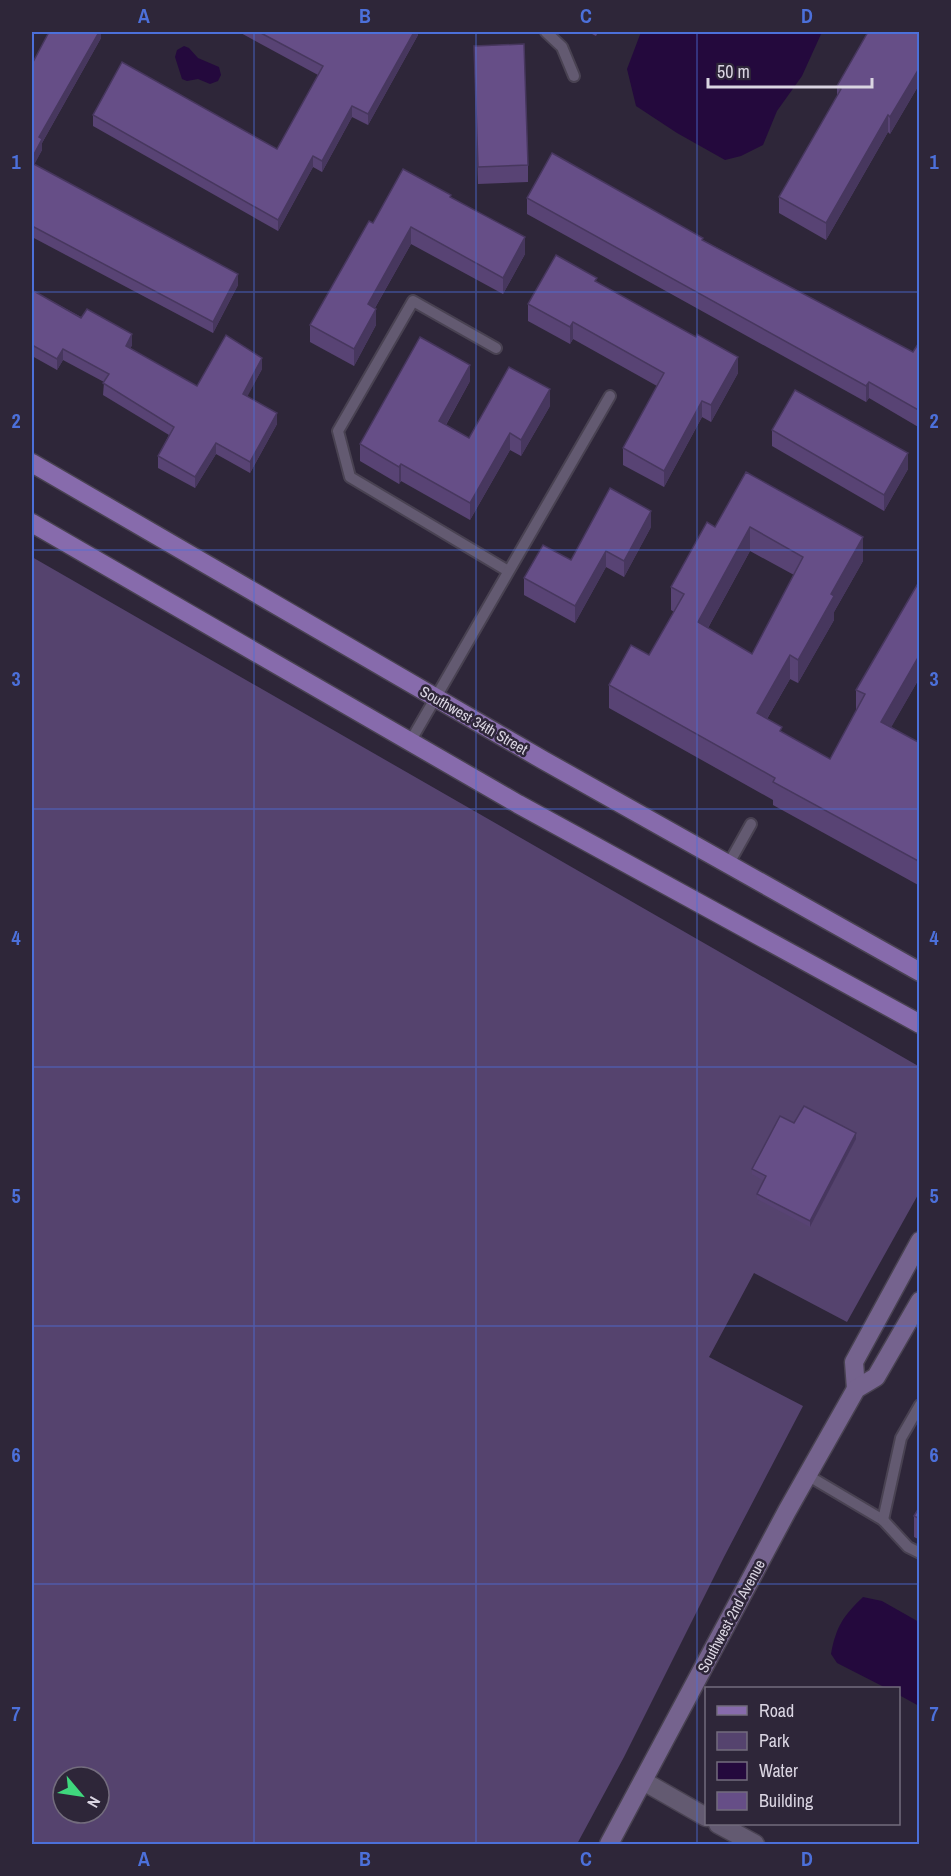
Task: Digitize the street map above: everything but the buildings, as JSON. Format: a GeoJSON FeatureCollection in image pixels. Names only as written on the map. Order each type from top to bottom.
{"type":"FeatureCollection","features":[{"type":"Feature","properties":{"kind":"main road","name":"Southwest 34th Street"},"geometry":{"type":"LineString","coordinates":[[32,463],[728,865],[920,972]]}},
{"type":"Feature","properties":{"kind":"main road"},"geometry":{"type":"LineString","coordinates":[[32,523],[410,742],[920,1024]]}},
{"type":"Feature","properties":{"kind":"main road"},"geometry":{"type":"LineString","coordinates":[[856,1389],[854,1362],[920,1241]]}},
{"type":"Feature","properties":{"kind":"main road","name":"Southwest 2nd Avenue"},"geometry":{"type":"LineString","coordinates":[[609,1845],[807,1475],[856,1389],[876,1377],[920,1301]]}},
{"type":"Feature","properties":{"kind":"street"},"geometry":{"type":"LineString","coordinates":[[643,1781],[705,1816]]}},
{"type":"Feature","properties":{"kind":"street"},"geometry":{"type":"LineString","coordinates":[[720,1825],[755,1845]]}},
{"type":"Feature","properties":{"kind":"lane"},"geometry":{"type":"LineString","coordinates":[[546,32],[562,47],[574,76]]}},
{"type":"Feature","properties":{"kind":"lane"},"geometry":{"type":"LineString","coordinates":[[496,348],[413,301],[338,431],[350,477],[508,571]]}},
{"type":"Feature","properties":{"kind":"lane"},"geometry":{"type":"LineString","coordinates":[[410,742],[610,396]]}},
{"type":"Feature","properties":{"kind":"lane"},"geometry":{"type":"LineString","coordinates":[[728,865],[751,824]]}},
{"type":"Feature","properties":{"kind":"lane"},"geometry":{"type":"LineString","coordinates":[[883,1520],[902,1438],[920,1405]]}},
{"type":"Feature","properties":{"kind":"lane"},"geometry":{"type":"LineString","coordinates":[[807,1475],[883,1520],[908,1547],[920,1553]]}},
{"type":"Feature","properties":{"kind":"green space"},"geometry":{"type":"Polygon","coordinates":[[[32,557],[920,1067],[919,1193],[847,1322],[754,1273],[709,1357],[803,1406],[624,1757],[577,1844],[32,1844],[32,557]]]}},
{"type":"Feature","properties":{"kind":"water"},"geometry":{"type":"Polygon","coordinates":[[[641,32],[822,32],[802,76],[777,111],[763,145],[741,156],[725,160],[677,133],[636,106],[627,69],[641,32]]]}},
{"type":"Feature","properties":{"kind":"water"},"geometry":{"type":"Polygon","coordinates":[[[184,46],[198,58],[219,67],[221,75],[218,81],[210,84],[198,79],[187,81],[182,79],[175,57],[177,50],[184,46]]]}},
{"type":"Feature","properties":{"kind":"water"},"geometry":{"type":"Polygon","coordinates":[[[863,1597],[882,1601],[919,1622],[919,1706],[900,1696],[900,1687],[884,1687],[837,1663],[831,1654],[835,1636],[850,1610],[863,1597]]]}}]}
